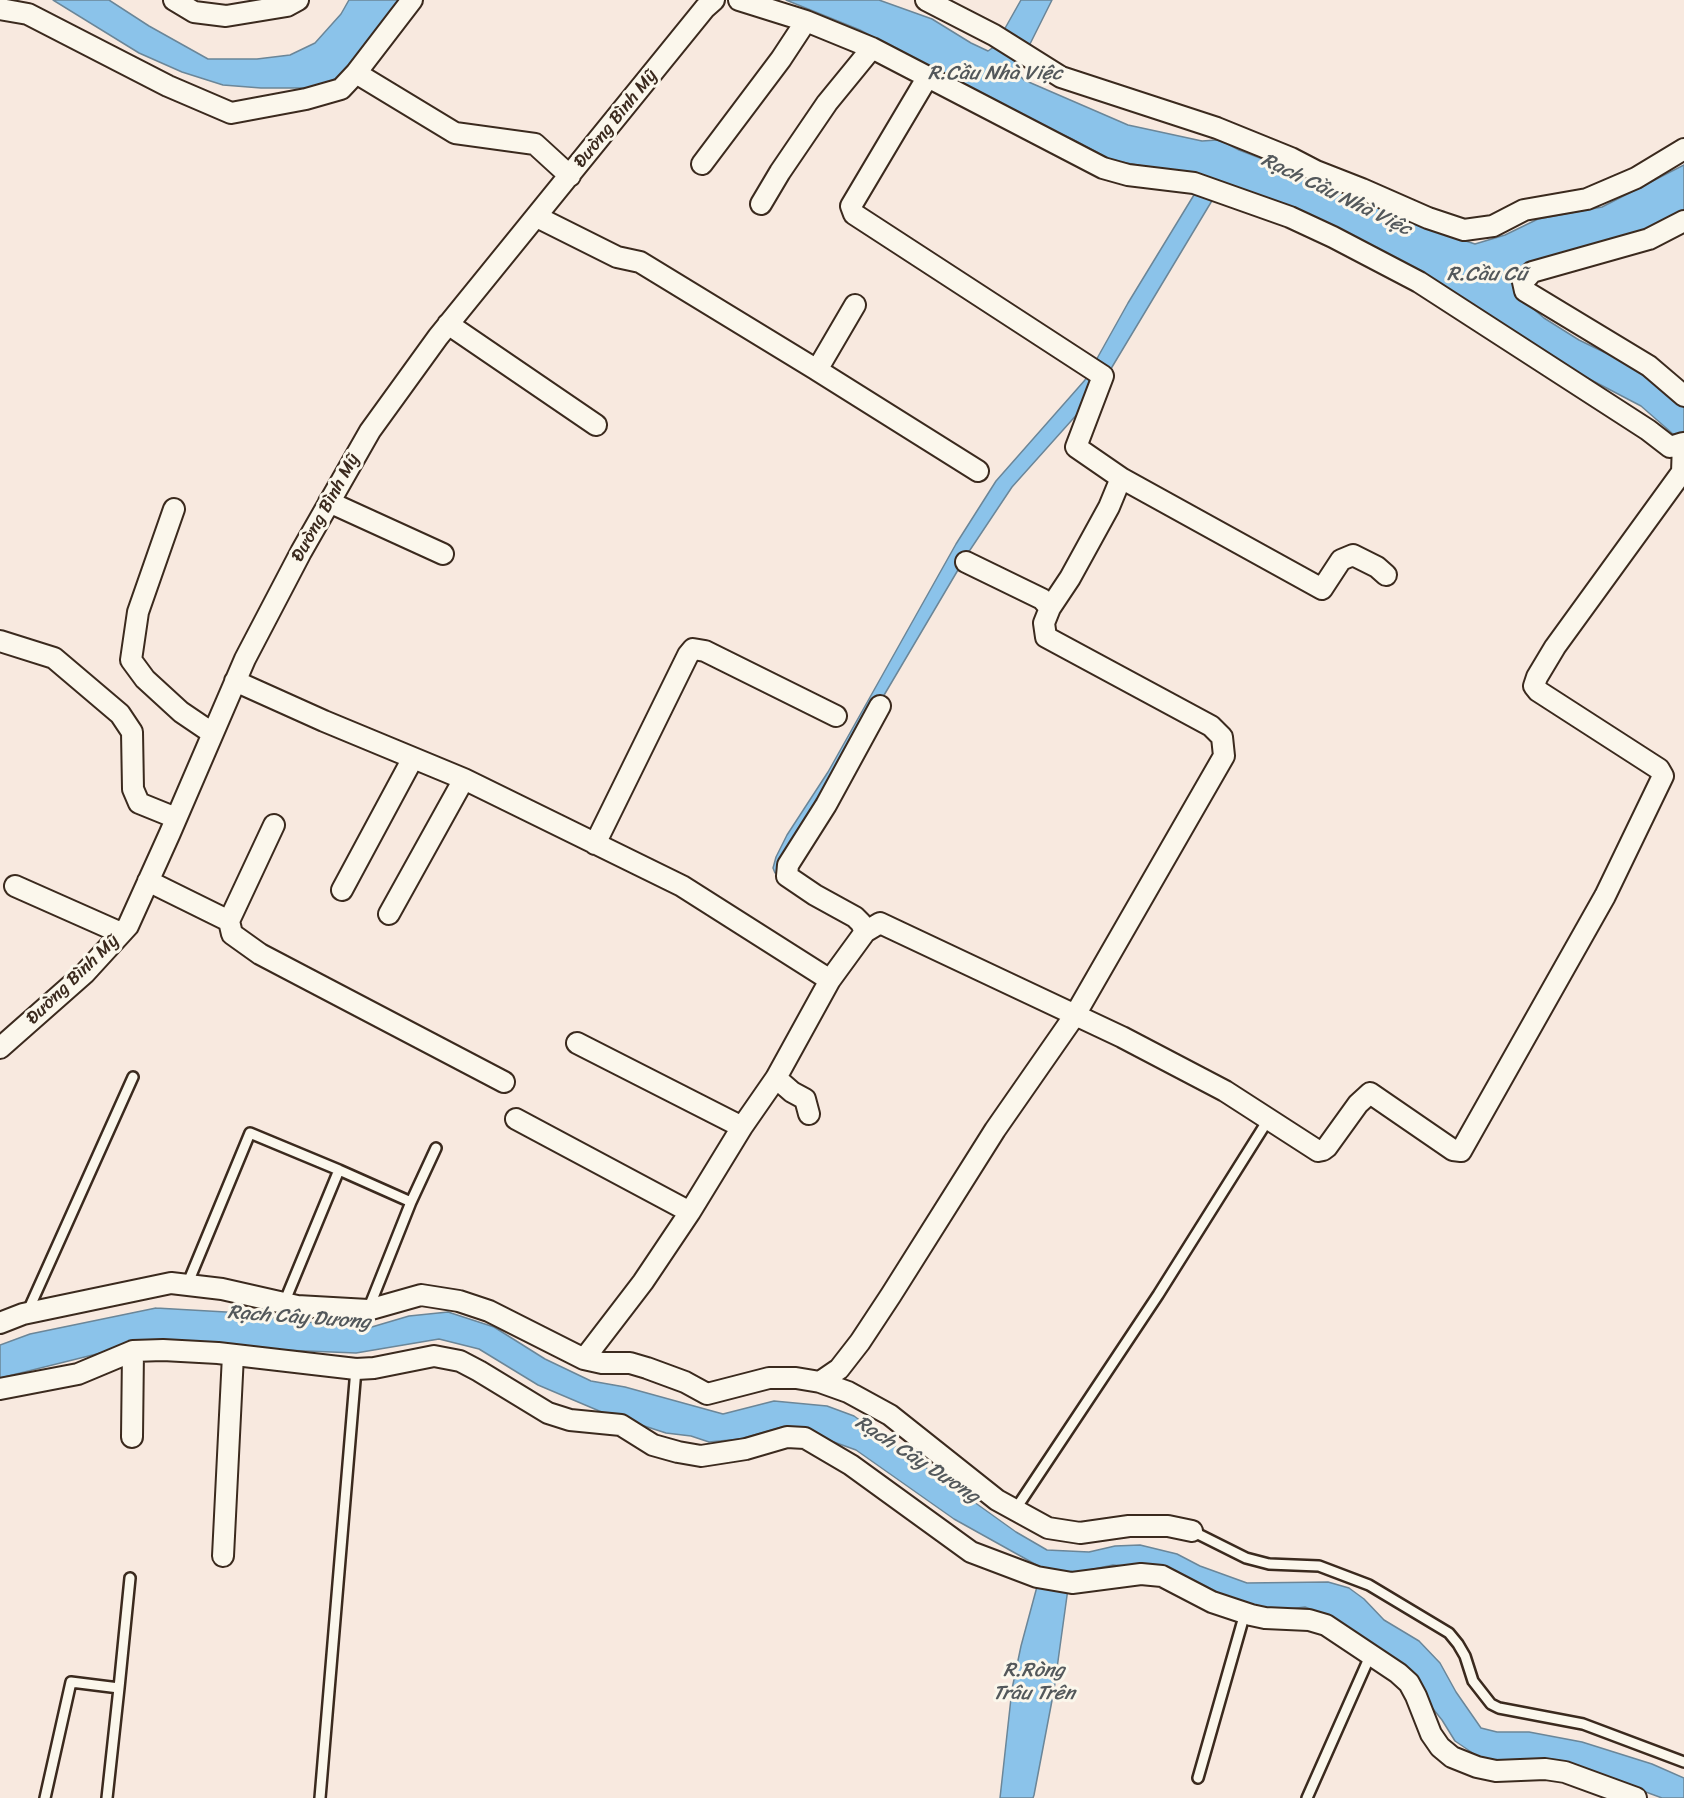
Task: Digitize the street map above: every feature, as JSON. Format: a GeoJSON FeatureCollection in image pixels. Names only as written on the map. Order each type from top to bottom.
{"type":"FeatureCollection","features":[{"type":"Feature","properties":{"kind":"street"},"geometry":{"type":"LineString","coordinates":[[174,0],[194,12],[226,16],[287,6],[298,0]]}},
{"type":"Feature","properties":{"kind":"street"},"geometry":{"type":"LineString","coordinates":[[0,9],[28,14],[168,86],[231,113],[306,99],[341,89],[412,0]]}},
{"type":"Feature","properties":{"kind":"street"},"geometry":{"type":"LineString","coordinates":[[584,1359],[643,1282],[690,1212],[742,1127],[776,1078],[830,980],[865,932],[880,923],[1122,1037],[1225,1091],[1318,1151],[1323,1150],[1358,1104],[1370,1094],[1457,1152],[1464,1148],[1605,897],[1663,776],[1659,769],[1538,691],[1534,686],[1537,677],[1556,647],[1683,472],[1683,442],[1670,447],[1639,424],[1419,282],[1290,217],[1194,183],[1128,175],[1102,168],[872,48],[806,21],[739,0]]}},
{"type":"Feature","properties":{"kind":"street"},"geometry":{"type":"LineString","coordinates":[[926,0],[994,35],[1061,77],[1217,128],[1428,218],[1464,230],[1493,226],[1524,210],[1587,199],[1636,178],[1684,149]]}},
{"type":"Feature","properties":{"kind":"street","name":"Đường Bình Mỹ"},"geometry":{"type":"LineString","coordinates":[[0,1048],[85,973],[128,926],[235,681],[296,562],[370,431],[448,324],[570,176],[704,2]]}},
{"type":"Feature","properties":{"kind":"street"},"geometry":{"type":"LineString","coordinates":[[702,164],[781,59],[806,21]]}},
{"type":"Feature","properties":{"kind":"street"},"geometry":{"type":"LineString","coordinates":[[761,204],[827,103],[872,48]]}},
{"type":"Feature","properties":{"kind":"street"},"geometry":{"type":"LineString","coordinates":[[356,73],[455,133],[535,144],[570,176]]}},
{"type":"Feature","properties":{"kind":"street"},"geometry":{"type":"LineString","coordinates":[[927,78],[851,206],[854,214],[1103,376],[1076,447],[1121,478],[1322,589],[1341,560],[1353,555],[1386,574]]}},
{"type":"Feature","properties":{"kind":"street"},"geometry":{"type":"LineString","coordinates":[[537,217],[617,257],[640,262],[978,471]]}},
{"type":"Feature","properties":{"kind":"street"},"geometry":{"type":"LineString","coordinates":[[1684,221],[1649,239],[1532,272],[1523,282],[1525,291],[1649,366],[1684,396]]}},
{"type":"Feature","properties":{"kind":"street"},"geometry":{"type":"LineString","coordinates":[[817,370],[855,304]]}},
{"type":"Feature","properties":{"kind":"street"},"geometry":{"type":"LineString","coordinates":[[448,324],[596,425]]}},
{"type":"Feature","properties":{"kind":"street"},"geometry":{"type":"LineString","coordinates":[[820,1382],[839,1369],[860,1342],[995,1131],[1075,1015],[1224,756],[1222,737],[1211,726],[1046,637],[1044,623],[1050,608],[1070,578],[1109,507],[1121,478]]}},
{"type":"Feature","properties":{"kind":"street"},"geometry":{"type":"LineString","coordinates":[[329,502],[443,555]]}},
{"type":"Feature","properties":{"kind":"street"},"geometry":{"type":"LineString","coordinates":[[174,509],[138,612],[131,660],[145,679],[181,712],[212,733]]}},
{"type":"Feature","properties":{"kind":"street"},"geometry":{"type":"LineString","coordinates":[[966,562],[1042,599],[1050,608]]}},
{"type":"Feature","properties":{"kind":"street"},"geometry":{"type":"LineString","coordinates":[[0,641],[54,658],[120,714],[132,732],[133,789],[139,803],[176,818]]}},
{"type":"Feature","properties":{"kind":"street"},"geometry":{"type":"LineString","coordinates":[[595,844],[693,649],[705,651],[836,716]]}},
{"type":"Feature","properties":{"kind":"street"},"geometry":{"type":"LineString","coordinates":[[235,681],[464,779],[682,886],[830,980]]}},
{"type":"Feature","properties":{"kind":"street"},"geometry":{"type":"LineString","coordinates":[[865,932],[855,917],[815,895],[787,876],[788,865],[826,805],[880,706]]}},
{"type":"Feature","properties":{"kind":"street"},"geometry":{"type":"LineString","coordinates":[[342,890],[413,758]]}},
{"type":"Feature","properties":{"kind":"street"},"geometry":{"type":"LineString","coordinates":[[389,914],[464,779]]}},
{"type":"Feature","properties":{"kind":"street"},"geometry":{"type":"LineString","coordinates":[[274,825],[229,921],[232,934],[260,954],[504,1082]]}},
{"type":"Feature","properties":{"kind":"street"},"geometry":{"type":"LineString","coordinates":[[148,881],[229,921]]}},
{"type":"Feature","properties":{"kind":"street"},"geometry":{"type":"LineString","coordinates":[[15,886],[121,933]]}},
{"type":"Feature","properties":{"kind":"street"},"geometry":{"type":"LineString","coordinates":[[577,1043],[742,1127]]}},
{"type":"Feature","properties":{"kind":"street"},"geometry":{"type":"LineString","coordinates":[[776,1078],[792,1092],[805,1099],[809,1114]]}},
{"type":"Feature","properties":{"kind":"street"},"geometry":{"type":"LineString","coordinates":[[516,1119],[690,1212]]}},
{"type":"Feature","properties":{"kind":"street"},"geometry":{"type":"LineString","coordinates":[[0,1323],[27,1313],[171,1283],[222,1289],[297,1305],[368,1310],[421,1295],[459,1301],[489,1311],[584,1359],[602,1363],[630,1363],[685,1382],[707,1394],[769,1378],[796,1378],[820,1382],[848,1392],[890,1414],[997,1500],[1048,1528],[1080,1533],[1129,1526],[1168,1526],[1192,1531]]}},
{"type":"Feature","properties":{"kind":"street"},"geometry":{"type":"LineString","coordinates":[[0,1389],[78,1374],[133,1351],[163,1350],[232,1355],[356,1369],[374,1368],[434,1356],[460,1362],[479,1371],[548,1413],[570,1420],[621,1425],[653,1445],[678,1452],[701,1456],[746,1449],[787,1437],[805,1438],[851,1465],[971,1552],[1037,1577],[1072,1583],[1141,1574],[1162,1576],[1212,1602],[1265,1618],[1310,1620],[1326,1625],[1409,1683],[1431,1734],[1440,1747],[1452,1757],[1477,1767],[1496,1771],[1565,1772],[1636,1798]]}},
{"type":"Feature","properties":{"kind":"street"},"geometry":{"type":"LineString","coordinates":[[132,1437],[133,1351]]}},
{"type":"Feature","properties":{"kind":"street"},"geometry":{"type":"LineString","coordinates":[[223,1556],[232,1355]]}},
{"type":"Feature","properties":{"kind":"lane"},"geometry":{"type":"LineString","coordinates":[[27,1313],[132,1077]]}},
{"type":"Feature","properties":{"kind":"lane"},"geometry":{"type":"LineString","coordinates":[[1015,1510],[1158,1295],[1268,1120]]}},
{"type":"Feature","properties":{"kind":"lane"},"geometry":{"type":"LineString","coordinates":[[188,1285],[250,1133],[411,1202]]}},
{"type":"Feature","properties":{"kind":"lane"},"geometry":{"type":"LineString","coordinates":[[368,1310],[411,1202],[436,1148]]}},
{"type":"Feature","properties":{"kind":"lane"},"geometry":{"type":"LineString","coordinates":[[284,1303],[339,1170]]}},
{"type":"Feature","properties":{"kind":"lane"},"geometry":{"type":"LineString","coordinates":[[320,1798],[356,1369]]}},
{"type":"Feature","properties":{"kind":"lane"},"geometry":{"type":"LineString","coordinates":[[1192,1531],[1246,1558],[1269,1564],[1319,1566],[1369,1585],[1449,1633],[1465,1656],[1473,1681],[1491,1704],[1499,1708],[1583,1724],[1684,1762]]}},
{"type":"Feature","properties":{"kind":"lane"},"geometry":{"type":"LineString","coordinates":[[107,1798],[130,1578]]}},
{"type":"Feature","properties":{"kind":"lane"},"geometry":{"type":"LineString","coordinates":[[1198,1778],[1245,1612]]}},
{"type":"Feature","properties":{"kind":"lane"},"geometry":{"type":"LineString","coordinates":[[1306,1798],[1370,1656]]}},
{"type":"Feature","properties":{"kind":"lane"},"geometry":{"type":"LineString","coordinates":[[45,1798],[71,1682],[119,1688]]}},
{"type":"Feature","properties":{"kind":"water"},"geometry":{"type":"Polygon","coordinates":[[[53,0],[109,0],[149,26],[208,59],[257,59],[290,55],[315,43],[341,14],[349,0],[409,0],[368,51],[337,78],[316,88],[261,88],[223,85],[182,72],[139,53],[53,0]]]}},
{"type":"Feature","properties":{"kind":"water"},"geometry":{"type":"Polygon","coordinates":[[[786,0],[879,0],[932,19],[988,51],[995,46],[1021,0],[1052,0],[1018,68],[1019,75],[1024,80],[1128,125],[1202,141],[1217,140],[1226,143],[1412,219],[1432,230],[1475,244],[1505,235],[1538,219],[1602,207],[1684,165],[1684,216],[1531,267],[1523,300],[1544,318],[1579,340],[1643,371],[1684,402],[1684,440],[1673,434],[1641,406],[1574,371],[1471,304],[1402,264],[1236,187],[1219,189],[1097,392],[1012,487],[968,553],[779,873],[775,873],[773,868],[776,857],[787,835],[828,772],[956,544],[996,481],[1085,380],[1128,303],[1197,190],[1195,176],[1111,160],[1072,139],[1009,111],[860,30],[786,0]]]}},
{"type":"Feature","properties":{"kind":"water","name":"R.Ròng Trâu Trên"},"geometry":{"type":"Polygon","coordinates":[[[156,1308],[226,1312],[365,1329],[409,1316],[448,1312],[494,1327],[545,1359],[591,1381],[625,1387],[723,1414],[774,1401],[827,1406],[854,1416],[1016,1532],[1047,1550],[1089,1552],[1115,1546],[1140,1545],[1177,1554],[1200,1566],[1247,1583],[1328,1582],[1349,1588],[1364,1599],[1384,1620],[1419,1641],[1440,1663],[1456,1692],[1481,1728],[1497,1732],[1529,1732],[1582,1742],[1652,1764],[1684,1778],[1684,1798],[1662,1798],[1616,1781],[1480,1758],[1455,1741],[1442,1720],[1392,1658],[1330,1617],[1305,1607],[1273,1611],[1216,1595],[1154,1568],[1113,1565],[1070,1574],[1054,1690],[1034,1795],[1033,1798],[1000,1798],[1012,1689],[1042,1568],[954,1519],[856,1450],[831,1441],[812,1430],[786,1426],[740,1439],[709,1442],[691,1436],[666,1433],[604,1413],[538,1385],[479,1349],[439,1339],[356,1353],[258,1349],[153,1340],[0,1378],[0,1345],[30,1334],[156,1308]]]}},
{"type":"Feature","properties":{"kind":"water label","name":"R.Cầu Nhà Việc"},"geometry":{"type":"Point","coordinates":[995,74]}},
{"type":"Feature","properties":{"kind":"water label","name":"Rạch Cầu Nhà Việc"},"geometry":{"type":"Point","coordinates":[1336,195]}},
{"type":"Feature","properties":{"kind":"water label","name":"R.Cầu Cũ"},"geometry":{"type":"Point","coordinates":[1487,275]}},
{"type":"Feature","properties":{"kind":"water label","name":"Rạch Cây Dương"},"geometry":{"type":"Point","coordinates":[299,1318]}},
{"type":"Feature","properties":{"kind":"water label","name":"Rạch Cây Dương"},"geometry":{"type":"Point","coordinates":[917,1460]}}]}
